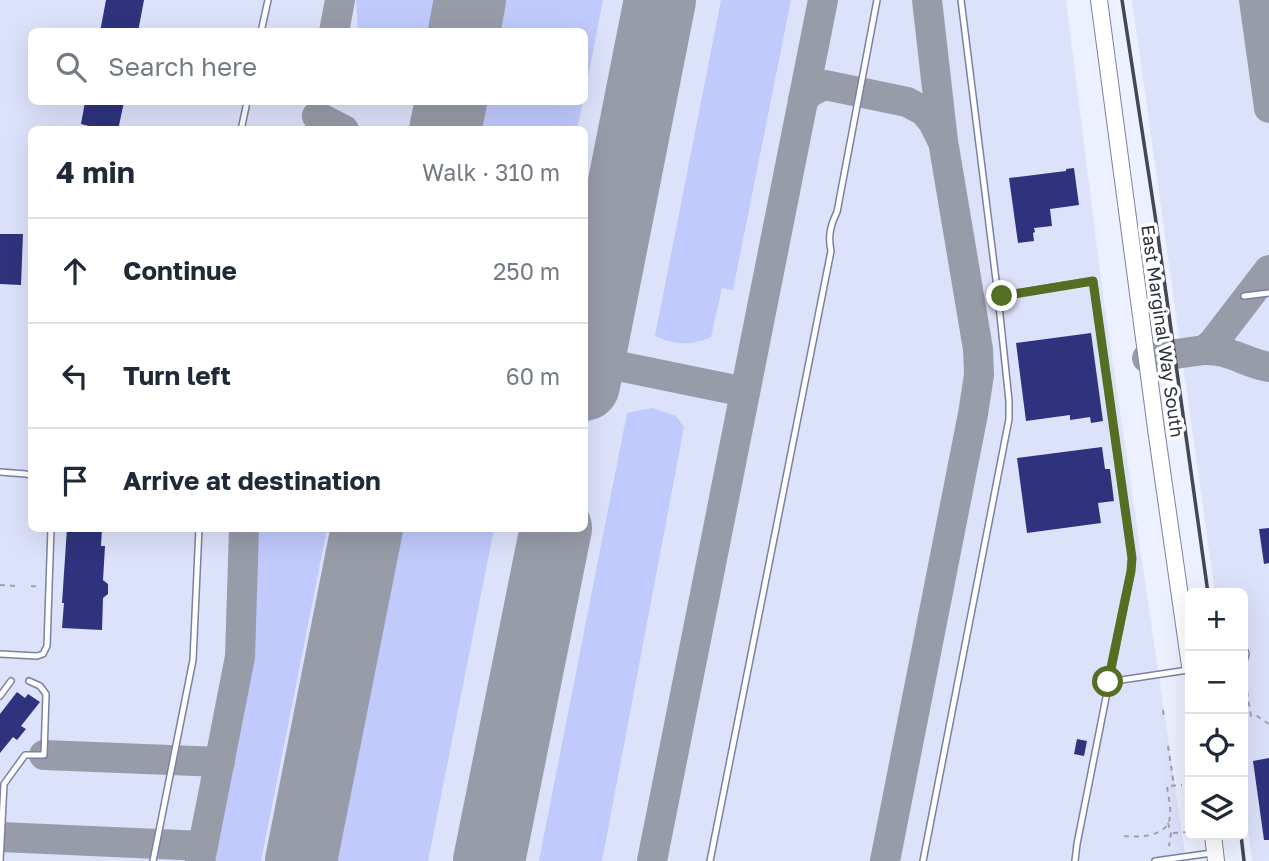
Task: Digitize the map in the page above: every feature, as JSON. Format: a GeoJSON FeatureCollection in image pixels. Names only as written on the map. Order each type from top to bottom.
{"type":"FeatureCollection","features":[{"type":"Feature","properties":{"kind":"main road","name":"East Marginal Way South"},"geometry":{"type":"LineString","coordinates":[[1099,0],[1188,651]]}},
{"type":"Feature","properties":{"kind":"lane"},"geometry":{"type":"LineString","coordinates":[[262,28],[268,0]]}},
{"type":"Feature","properties":{"kind":"lane"},"geometry":{"type":"LineString","coordinates":[[710,861],[831,251],[829,238],[877,0]]}},
{"type":"Feature","properties":{"kind":"lane"},"geometry":{"type":"LineString","coordinates":[[923,861],[1009,419],[998,296],[961,0]]}},
{"type":"Feature","properties":{"kind":"lane"},"geometry":{"type":"LineString","coordinates":[[242,126],[246,105]]}},
{"type":"Feature","properties":{"kind":"lane"},"geometry":{"type":"LineString","coordinates":[[998,296],[1093,281],[1132,558],[1075,861]]}},
{"type":"Feature","properties":{"kind":"lane"},"geometry":{"type":"LineString","coordinates":[[1244,296],[1269,293]]}},
{"type":"Feature","properties":{"kind":"lane"},"geometry":{"type":"LineString","coordinates":[[0,471],[28,475]]}},
{"type":"Feature","properties":{"kind":"lane"},"geometry":{"type":"LineString","coordinates":[[0,654],[37,656],[43,654],[47,646],[51,532]]}},
{"type":"Feature","properties":{"kind":"lane"},"geometry":{"type":"LineString","coordinates":[[153,861],[193,660],[199,532]]}},
{"type":"Feature","properties":{"kind":"lane"},"geometry":{"type":"LineString","coordinates":[[1108,682],[1185,669]]}},
{"type":"Feature","properties":{"kind":"lane"},"geometry":{"type":"LineString","coordinates":[[0,696],[11,681]]}},
{"type":"Feature","properties":{"kind":"lane"},"geometry":{"type":"LineString","coordinates":[[0,861],[4,784],[24,755],[44,755],[46,694],[40,686],[29,681]]}},
{"type":"Feature","properties":{"kind":"lane"},"geometry":{"type":"LineString","coordinates":[[1154,861],[1215,857]]}},
{"type":"Feature","properties":{"kind":"path"},"geometry":{"type":"LineString","coordinates":[[0,585],[17,586]]}},
{"type":"Feature","properties":{"kind":"path"},"geometry":{"type":"LineString","coordinates":[[31,586],[41,587]]}},
{"type":"Feature","properties":{"kind":"path"},"geometry":{"type":"LineString","coordinates":[[1248,698],[1251,716],[1257,716],[1269,724]]}},
{"type":"Feature","properties":{"kind":"path"},"geometry":{"type":"LineString","coordinates":[[1163,710],[1164,719]]}},
{"type":"Feature","properties":{"kind":"path"},"geometry":{"type":"LineString","coordinates":[[1168,746],[1174,786]]}},
{"type":"Feature","properties":{"kind":"path"},"geometry":{"type":"LineString","coordinates":[[1124,836],[1134,838],[1165,829],[1171,818],[1167,786],[1182,785]]}},
{"type":"Feature","properties":{"kind":"path"},"geometry":{"type":"LineString","coordinates":[[1168,823],[1171,833],[1169,846]]}},
{"type":"Feature","properties":{"kind":"path"},"geometry":{"type":"LineString","coordinates":[[1171,833],[1185,832]]}},
{"type":"Feature","properties":{"kind":"shaded area"},"geometry":{"type":"Polygon","coordinates":[[[0,0],[1066,0],[1103,295],[1186,861],[0,861],[0,0]]]}},
{"type":"Feature","properties":{"kind":"shaded area"},"geometry":{"type":"Polygon","coordinates":[[[356,0],[439,0],[434,28],[358,28],[356,0]]]}},
{"type":"Feature","properties":{"kind":"shaded area"},"geometry":{"type":"Polygon","coordinates":[[[502,0],[603,0],[588,78],[588,28],[497,28],[502,0]]]}},
{"type":"Feature","properties":{"kind":"shaded area"},"geometry":{"type":"Polygon","coordinates":[[[721,0],[791,0],[733,290],[722,288],[711,337],[697,342],[676,343],[655,336],[721,0]]]}},
{"type":"Feature","properties":{"kind":"shaded area"},"geometry":{"type":"Polygon","coordinates":[[[1132,0],[1269,0],[1269,861],[1252,861],[1248,831],[1248,588],[1214,588],[1132,0]]]}},
{"type":"Feature","properties":{"kind":"shaded area"},"geometry":{"type":"Polygon","coordinates":[[[481,105],[582,105],[578,126],[477,126],[481,105]]]}},
{"type":"Feature","properties":{"kind":"shaded area"},"geometry":{"type":"Polygon","coordinates":[[[652,408],[676,416],[684,427],[602,861],[539,861],[627,413],[652,408]]]}},
{"type":"Feature","properties":{"kind":"shaded area"},"geometry":{"type":"Polygon","coordinates":[[[256,532],[326,532],[261,861],[213,861],[252,664],[256,532]]]}},
{"type":"Feature","properties":{"kind":"shaded area"},"geometry":{"type":"Polygon","coordinates":[[[398,532],[493,532],[428,861],[335,861],[398,532]]]}},
{"type":"Feature","properties":{"kind":"building"},"geometry":{"type":"Polygon","coordinates":[[[106,0],[144,0],[139,28],[101,28],[106,0]]]}},
{"type":"Feature","properties":{"kind":"building"},"geometry":{"type":"Polygon","coordinates":[[[84,105],[123,105],[119,126],[81,124],[84,105]]]}},
{"type":"Feature","properties":{"kind":"building"},"geometry":{"type":"Polygon","coordinates":[[[1074,168],[1079,205],[1050,209],[1052,226],[1034,228],[1034,241],[1018,243],[1009,178],[1074,168]]]}},
{"type":"Feature","properties":{"kind":"building"},"geometry":{"type":"Polygon","coordinates":[[[0,234],[23,234],[21,285],[0,284],[0,234]]]}},
{"type":"Feature","properties":{"kind":"building"},"geometry":{"type":"Polygon","coordinates":[[[1091,333],[1103,421],[1091,423],[1090,417],[1070,420],[1070,415],[1026,421],[1016,343],[1091,333]]]}},
{"type":"Feature","properties":{"kind":"building"},"geometry":{"type":"Polygon","coordinates":[[[1102,447],[1105,469],[1110,469],[1114,501],[1098,503],[1101,523],[1027,533],[1017,458],[1102,447]]]}},
{"type":"Feature","properties":{"kind":"building"},"geometry":{"type":"Polygon","coordinates":[[[1269,528],[1269,563],[1264,564],[1259,529],[1269,528]]]}},
{"type":"Feature","properties":{"kind":"building"},"geometry":{"type":"Polygon","coordinates":[[[67,532],[102,532],[101,546],[105,546],[103,580],[108,584],[108,594],[103,598],[102,630],[62,628],[67,532]]]}},
{"type":"Feature","properties":{"kind":"building"},"geometry":{"type":"Polygon","coordinates":[[[17,692],[25,698],[28,694],[40,702],[21,726],[26,729],[17,740],[13,737],[0,753],[0,714],[17,692]]]}},
{"type":"Feature","properties":{"kind":"building"},"geometry":{"type":"Polygon","coordinates":[[[1077,739],[1087,741],[1084,756],[1074,754],[1077,739]]]}},
{"type":"Feature","properties":{"kind":"building"},"geometry":{"type":"Polygon","coordinates":[[[1269,758],[1269,840],[1264,840],[1253,761],[1269,758]]]}},
{"type":"Feature","properties":{"kind":"taxiway"},"geometry":{"type":"LineString","coordinates":[[335,28],[340,0]]}},
{"type":"Feature","properties":{"kind":"taxiway"},"geometry":{"type":"LineString","coordinates":[[652,861],[823,0]]}},
{"type":"Feature","properties":{"kind":"taxiway"},"geometry":{"type":"LineString","coordinates":[[885,861],[979,375],[978,349],[943,141],[927,0]]}},
{"type":"Feature","properties":{"kind":"taxiway"},"geometry":{"type":"LineString","coordinates":[[1254,0],[1269,108]]}},
{"type":"Feature","properties":{"kind":"taxiway"},"geometry":{"type":"LineString","coordinates":[[803,100],[810,92],[825,85],[907,102],[924,111],[941,138]]}},
{"type":"Feature","properties":{"kind":"taxiway"},"geometry":{"type":"LineString","coordinates":[[317,116],[336,126]]}},
{"type":"Feature","properties":{"kind":"taxiway"},"geometry":{"type":"LineString","coordinates":[[1147,358],[1204,350],[1213,343],[1269,270]]}},
{"type":"Feature","properties":{"kind":"taxiway"},"geometry":{"type":"LineString","coordinates":[[1204,350],[1230,354],[1269,367]]}},
{"type":"Feature","properties":{"kind":"taxiway"},"geometry":{"type":"LineString","coordinates":[[588,359],[745,392]]}},
{"type":"Feature","properties":{"kind":"taxiway"},"geometry":{"type":"LineString","coordinates":[[200,861],[240,657],[244,532]]}},
{"type":"Feature","properties":{"kind":"taxiway"},"geometry":{"type":"LineString","coordinates":[[44,755],[220,762]]}},
{"type":"Feature","properties":{"kind":"taxiway"},"geometry":{"type":"LineString","coordinates":[[1,837],[203,846]]}},
{"type":"Feature","properties":{"kind":"runway"},"geometry":{"type":"LineString","coordinates":[[465,28],[470,0]]}},
{"type":"Feature","properties":{"kind":"runway"},"geometry":{"type":"LineString","coordinates":[[588,365],[660,0]]}},
{"type":"Feature","properties":{"kind":"runway"},"geometry":{"type":"LineString","coordinates":[[446,126],[450,105]]}},
{"type":"Feature","properties":{"kind":"runway"},"geometry":{"type":"LineString","coordinates":[[301,861],[366,532]]}},
{"type":"Feature","properties":{"kind":"runway"},"geometry":{"type":"LineString","coordinates":[[489,861],[555,532]]}},
{"type":"Feature","properties":{"kind":"railway"},"geometry":{"type":"LineString","coordinates":[[1122,0],[1207,588]]}},
{"type":"Feature","properties":{"kind":"railway"},"geometry":{"type":"LineString","coordinates":[[1242,840],[1244,861]]}},
{"type":"Feature","properties":{"kind":"route"},"geometry":{"type":"LineString","coordinates":[[1002,296],[1093,281],[1132,558],[1108,682]]}}]}
